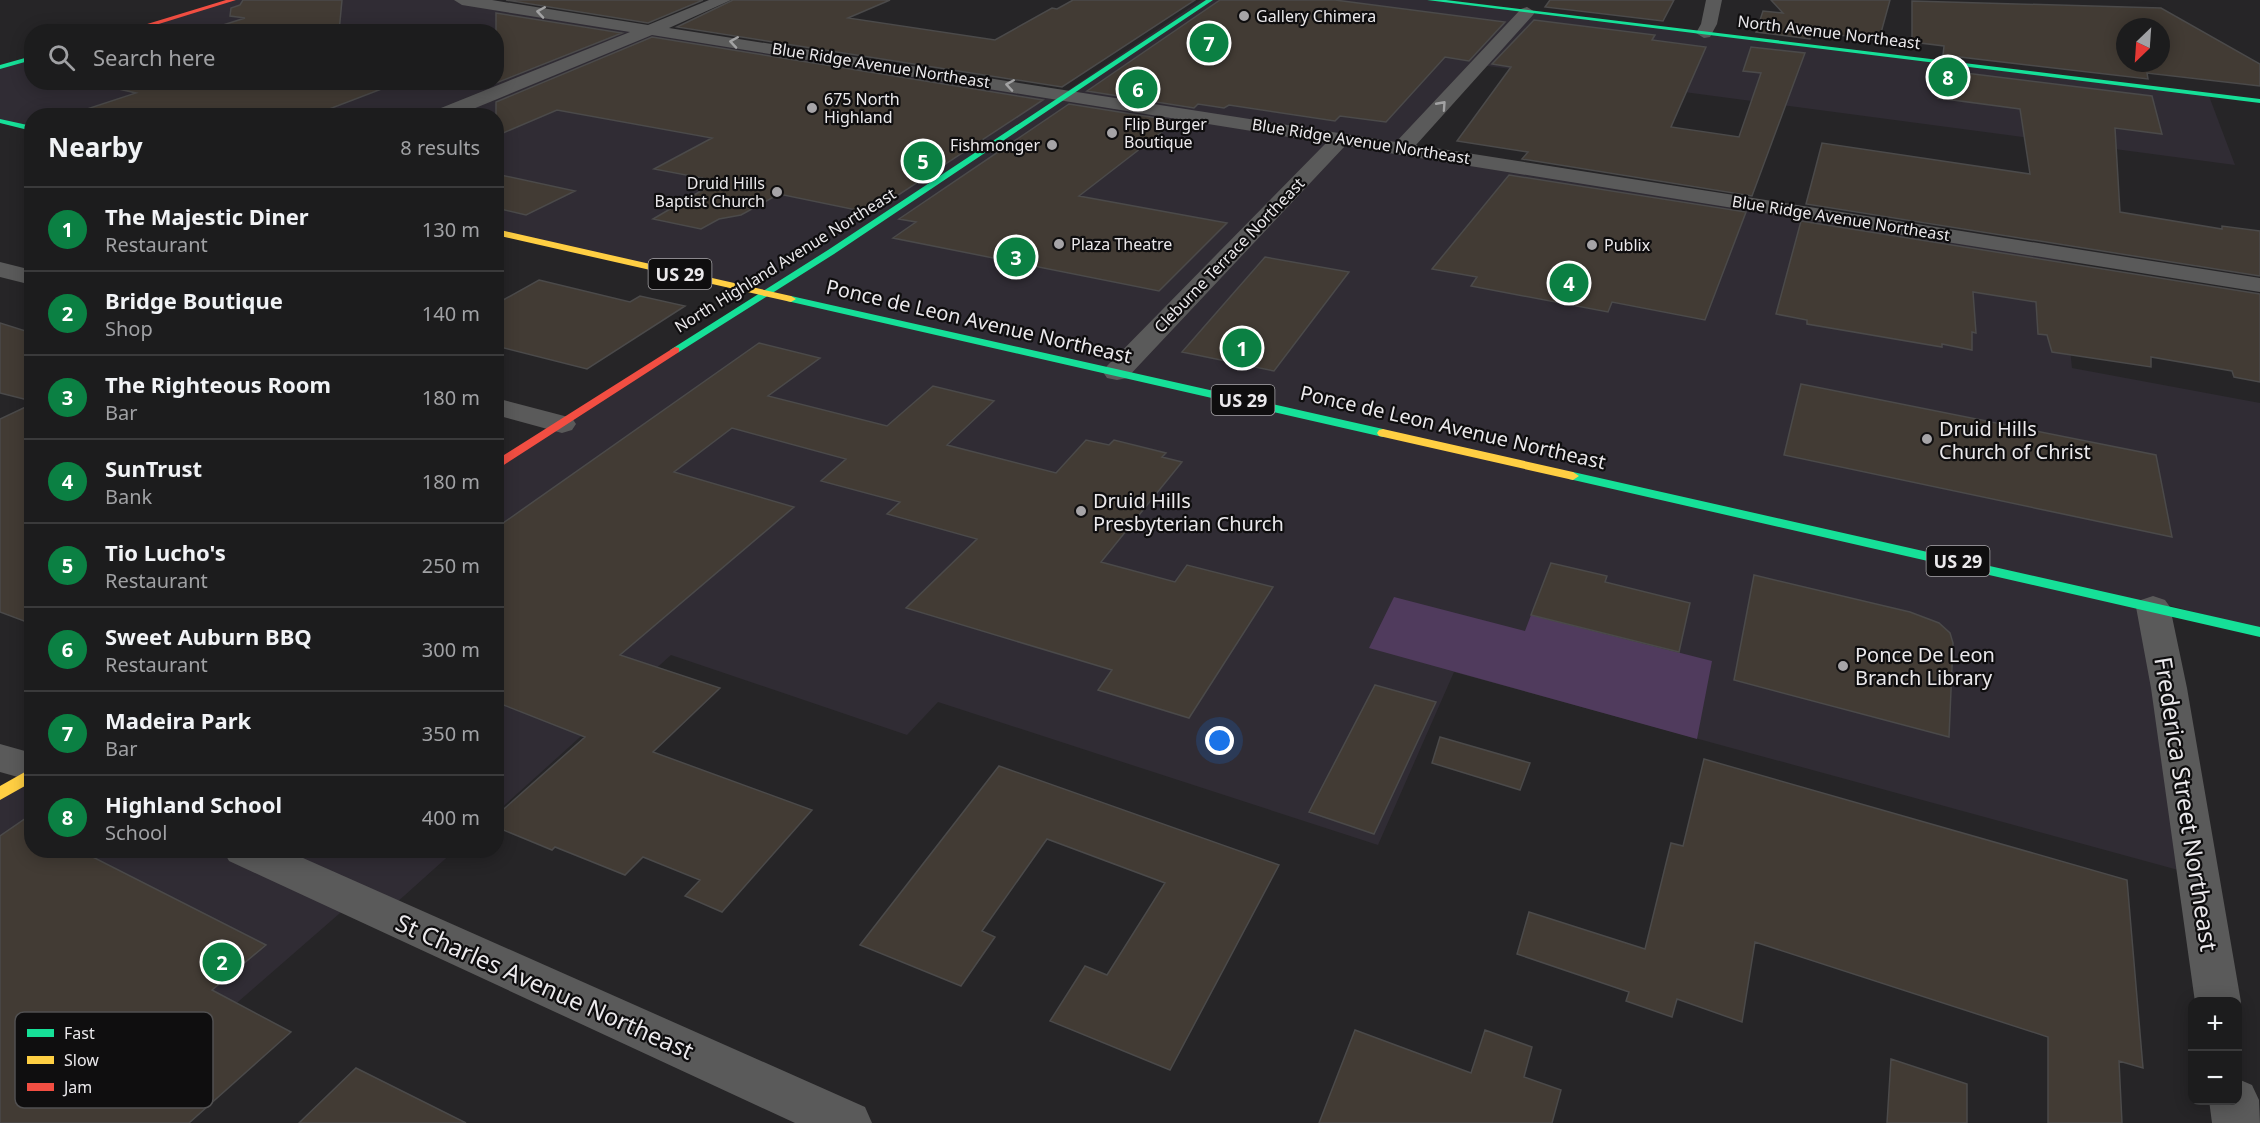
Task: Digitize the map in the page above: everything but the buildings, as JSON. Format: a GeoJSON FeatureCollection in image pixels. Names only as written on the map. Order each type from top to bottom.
{"type":"FeatureCollection","features":[{"type":"Feature","properties":{"kind":"main road"},"geometry":{"type":"LineString","coordinates":[[151,24],[233,0]]}},
{"type":"Feature","properties":{"kind":"main road","name":"North Highland Avenue Northeast"},"geometry":{"type":"LineString","coordinates":[[504,461],[765,293],[1210,0]]}},
{"type":"Feature","properties":{"kind":"main road","name":"North Avenue Northeast"},"geometry":{"type":"LineString","coordinates":[[1430,0],[2260,101]]}},
{"type":"Feature","properties":{"kind":"main road"},"geometry":{"type":"LineString","coordinates":[[0,67],[24,60]]}},
{"type":"Feature","properties":{"kind":"main road"},"geometry":{"type":"LineString","coordinates":[[0,121],[24,127]]}},
{"type":"Feature","properties":{"kind":"main road","name":"Ponce de Leon Avenue Northeast"},"geometry":{"type":"LineString","coordinates":[[504,234],[2260,632]]}},
{"type":"Feature","properties":{"kind":"main road"},"geometry":{"type":"LineString","coordinates":[[0,794],[24,779]]}},
{"type":"Feature","properties":{"kind":"street","name":"Blue Ridge Avenue Northeast"},"geometry":{"type":"LineString","coordinates":[[462,0],[1068,94],[2260,285]]}},
{"type":"Feature","properties":{"kind":"street"},"geometry":{"type":"LineString","coordinates":[[504,89],[723,0]]}},
{"type":"Feature","properties":{"kind":"street"},"geometry":{"type":"LineString","coordinates":[[1704,33],[1709,24],[1714,0]]}},
{"type":"Feature","properties":{"kind":"street"},"geometry":{"type":"LineString","coordinates":[[1402,148],[1527,12]]}},
{"type":"Feature","properties":{"kind":"street"},"geometry":{"type":"LineString","coordinates":[[458,108],[502,90]]}},
{"type":"Feature","properties":{"kind":"street","name":"Cleburne Terrace Northeast"},"geometry":{"type":"LineString","coordinates":[[1117,372],[1342,138]]}},
{"type":"Feature","properties":{"kind":"street"},"geometry":{"type":"LineString","coordinates":[[0,269],[24,276]]}},
{"type":"Feature","properties":{"kind":"street"},"geometry":{"type":"LineString","coordinates":[[504,408],[562,424]]}},
{"type":"Feature","properties":{"kind":"street","name":"Frederica Street Northeast"},"geometry":{"type":"LineString","coordinates":[[2152,608],[2169,688],[2217,997]]}},
{"type":"Feature","properties":{"kind":"street"},"geometry":{"type":"LineString","coordinates":[[0,758],[24,764]]}},
{"type":"Feature","properties":{"kind":"street","name":"St Charles Avenue Northeast"},"geometry":{"type":"LineString","coordinates":[[262,858],[847,1123]]}},
{"type":"Feature","properties":{"kind":"street"},"geometry":{"type":"LineString","coordinates":[[2235,1105],[2237,1123]]}},
{"type":"Feature","properties":{"kind":"shaded area"},"geometry":{"type":"Polygon","coordinates":[[[233,0],[456,0],[1058,97],[1201,0],[1438,0],[2209,96],[2235,165],[1480,65],[1409,147],[2060,252],[2072,368],[2260,403],[2260,629],[2152,601],[2211,879],[1454,672],[1378,845],[938,702],[907,735],[671,655],[504,806],[504,461],[765,293],[504,234],[504,108],[24,108],[24,128],[0,123],[0,67],[24,60],[24,90],[504,90],[504,24],[148,24],[233,0]]]}},
{"type":"Feature","properties":{"kind":"shaded area"},"geometry":{"type":"Polygon","coordinates":[[[1394,597],[1525,631],[1531,615],[1712,661],[1697,739],[1369,648],[1394,597]]]}},
{"type":"Feature","properties":{"kind":"shaded area"},"geometry":{"type":"Polygon","coordinates":[[[24,771],[24,858],[446,858],[385,913],[355,900],[213,1024],[213,1012],[15,1012],[15,1108],[116,1108],[99,1123],[0,1123],[0,787],[24,771]]]}},
{"type":"Feature","properties":{"kind":"traffic: fast"},"geometry":{"type":"LineString","coordinates":[[675,350],[831,252],[1210,0]]}},
{"type":"Feature","properties":{"kind":"traffic: fast"},"geometry":{"type":"LineString","coordinates":[[1430,0],[2260,101]]}},
{"type":"Feature","properties":{"kind":"traffic: fast"},"geometry":{"type":"LineString","coordinates":[[0,67],[24,60]]}},
{"type":"Feature","properties":{"kind":"traffic: fast"},"geometry":{"type":"LineString","coordinates":[[0,121],[24,127]]}},
{"type":"Feature","properties":{"kind":"traffic: fast"},"geometry":{"type":"LineString","coordinates":[[791,299],[1383,433]]}},
{"type":"Feature","properties":{"kind":"traffic: fast"},"geometry":{"type":"LineString","coordinates":[[1573,476],[2260,632]]}},
{"type":"Feature","properties":{"kind":"traffic: slow"},"geometry":{"type":"LineString","coordinates":[[504,234],[791,299]]}},
{"type":"Feature","properties":{"kind":"traffic: slow"},"geometry":{"type":"LineString","coordinates":[[1383,433],[1573,476]]}},
{"type":"Feature","properties":{"kind":"traffic: slow"},"geometry":{"type":"LineString","coordinates":[[0,794],[24,779]]}},
{"type":"Feature","properties":{"kind":"traffic: jam"},"geometry":{"type":"LineString","coordinates":[[151,24],[233,0]]}},
{"type":"Feature","properties":{"kind":"traffic: jam"},"geometry":{"type":"LineString","coordinates":[[504,461],[675,350]]}},
{"type":"Feature","properties":{"kind":"place","name":"Gallery Chimera"},"geometry":{"type":"Point","coordinates":[1244,16]}},
{"type":"Feature","properties":{"kind":"place","name":"Madeira Park"},"geometry":{"type":"Point","coordinates":[1209,43]}},
{"type":"Feature","properties":{"kind":"place","name":"Highland School"},"geometry":{"type":"Point","coordinates":[1948,77]}},
{"type":"Feature","properties":{"kind":"place","name":"Sweet Auburn BBQ"},"geometry":{"type":"Point","coordinates":[1138,89]}},
{"type":"Feature","properties":{"kind":"place","name":"675 North Highland"},"geometry":{"type":"Point","coordinates":[812,108]}},
{"type":"Feature","properties":{"kind":"place","name":"Flip Burger Boutique"},"geometry":{"type":"Point","coordinates":[1112,133]}},
{"type":"Feature","properties":{"kind":"place","name":"Fishmonger"},"geometry":{"type":"Point","coordinates":[1052,145]}},
{"type":"Feature","properties":{"kind":"place","name":"Tio Lucho's"},"geometry":{"type":"Point","coordinates":[923,161]}},
{"type":"Feature","properties":{"kind":"place","name":"Druid Hills Baptist Church"},"geometry":{"type":"Point","coordinates":[777,192]}},
{"type":"Feature","properties":{"kind":"place","name":"Plaza Theatre"},"geometry":{"type":"Point","coordinates":[1059,244]}},
{"type":"Feature","properties":{"kind":"place","name":"Publix"},"geometry":{"type":"Point","coordinates":[1592,245]}},
{"type":"Feature","properties":{"kind":"place","name":"The Righteous Room"},"geometry":{"type":"Point","coordinates":[1016,257]}},
{"type":"Feature","properties":{"kind":"place","name":"SunTrust"},"geometry":{"type":"Point","coordinates":[1569,283]}},
{"type":"Feature","properties":{"kind":"place","name":"The Majestic Diner"},"geometry":{"type":"Point","coordinates":[1242,348]}},
{"type":"Feature","properties":{"kind":"place","name":"Druid Hills Church of Christ"},"geometry":{"type":"Point","coordinates":[1927,439]}},
{"type":"Feature","properties":{"kind":"place","name":"Druid Hills Presbyterian Church"},"geometry":{"type":"Point","coordinates":[1081,511]}},
{"type":"Feature","properties":{"kind":"place","name":"Ponce De Leon Branch Library"},"geometry":{"type":"Point","coordinates":[1843,666]}},
{"type":"Feature","properties":{"kind":"place","name":"Bridge Boutique"},"geometry":{"type":"Point","coordinates":[222,962]}}]}
